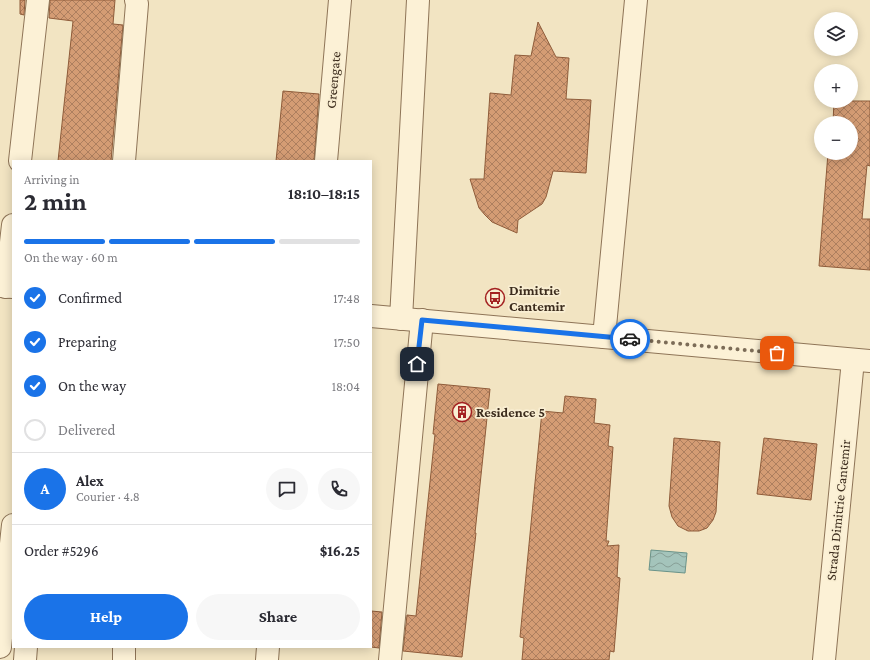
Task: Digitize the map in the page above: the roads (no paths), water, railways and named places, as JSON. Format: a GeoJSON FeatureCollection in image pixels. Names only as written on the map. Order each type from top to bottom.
{"type":"FeatureCollection","features":[{"type":"Feature","properties":{"kind":"street"},"geometry":{"type":"LineString","coordinates":[[20,160],[38,0]]}},
{"type":"Feature","properties":{"kind":"street"},"geometry":{"type":"LineString","coordinates":[[124,160],[137,4],[136,0]]}},
{"type":"Feature","properties":{"kind":"street","name":"Greengate"},"geometry":{"type":"LineString","coordinates":[[326,160],[340,0]]}},
{"type":"Feature","properties":{"kind":"street"},"geometry":{"type":"LineString","coordinates":[[390,660],[411,320],[418,0]]}},
{"type":"Feature","properties":{"kind":"street"},"geometry":{"type":"LineString","coordinates":[[604,337],[636,0]]}},
{"type":"Feature","properties":{"kind":"street"},"geometry":{"type":"LineString","coordinates":[[6,287],[12,234]]}},
{"type":"Feature","properties":{"kind":"street"},"geometry":{"type":"LineString","coordinates":[[372,316],[862,361]]}},
{"type":"Feature","properties":{"kind":"street","name":"Strada Dimitrie Cantemir"},"geometry":{"type":"LineString","coordinates":[[824,660],[862,361]]}},
{"type":"Feature","properties":{"kind":"street"},"geometry":{"type":"LineString","coordinates":[[0,647],[12,534]]}},
{"type":"Feature","properties":{"kind":"street"},"geometry":{"type":"LineString","coordinates":[[25,660],[26,648]]}},
{"type":"Feature","properties":{"kind":"street"},"geometry":{"type":"LineString","coordinates":[[124,648],[124,660]]}},
{"type":"Feature","properties":{"kind":"street"},"geometry":{"type":"LineString","coordinates":[[267,660],[268,648]]}},
{"type":"Feature","properties":{"kind":"water"},"geometry":{"type":"Polygon","coordinates":[[[651,550],[687,553],[685,573],[649,570],[651,550]]]}},
{"type":"Feature","properties":{"kind":"place","name":"Dimitrie Cantemir"},"geometry":{"type":"Point","coordinates":[495,298]}},
{"type":"Feature","properties":{"kind":"place","name":"Residence 5"},"geometry":{"type":"Point","coordinates":[462,412]}}]}
